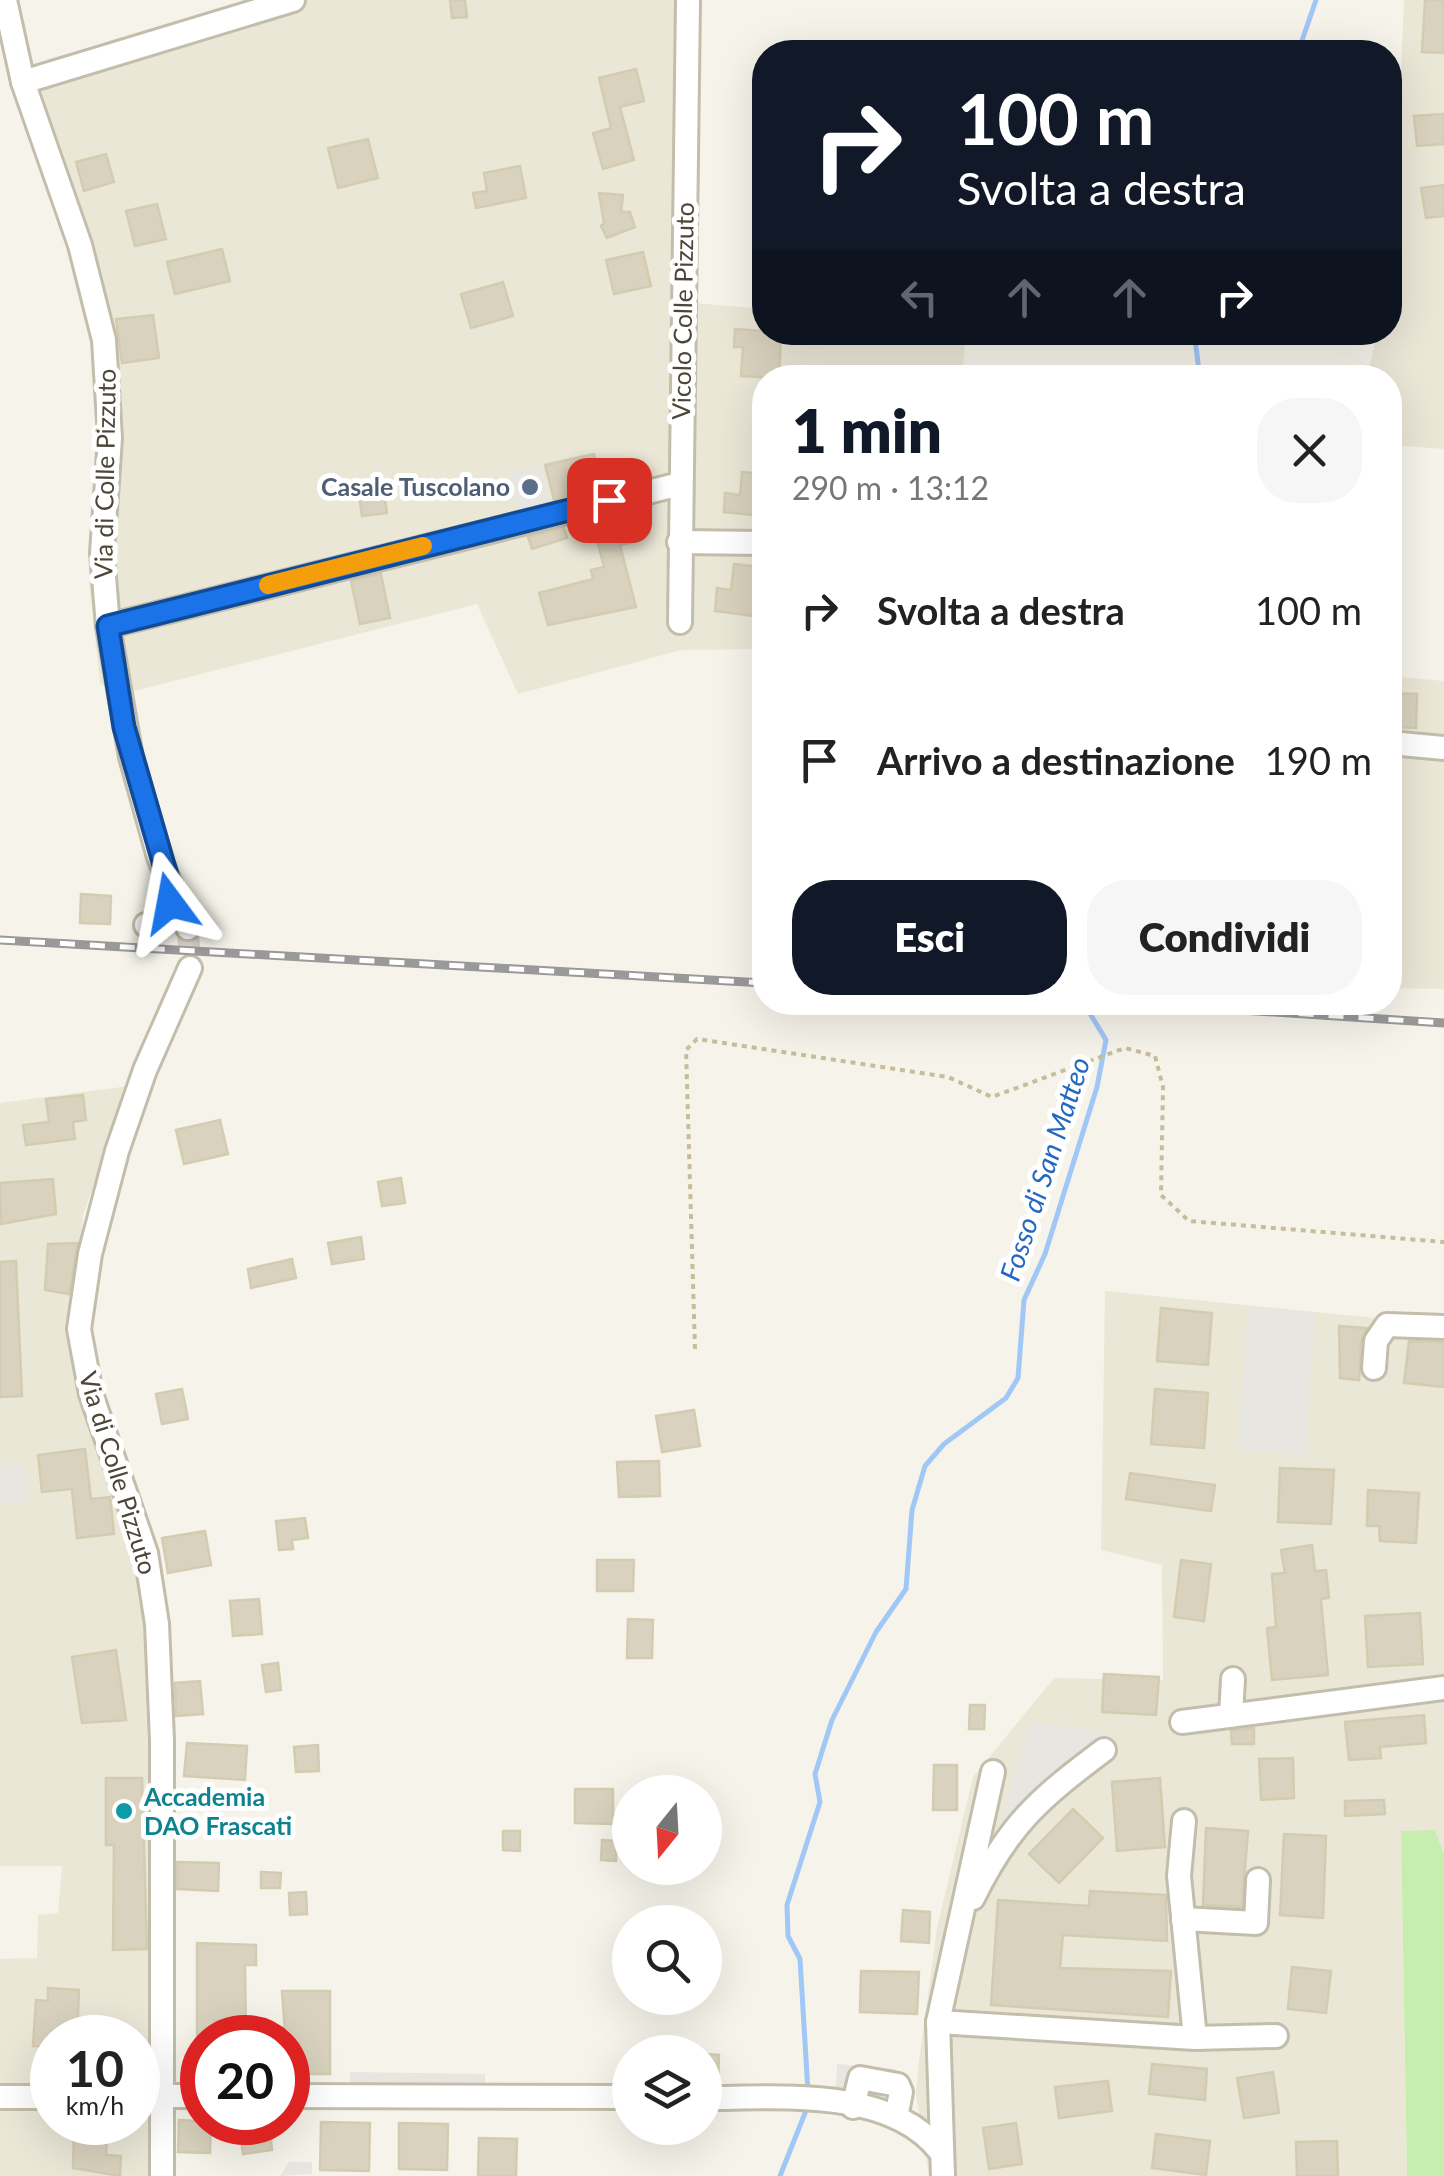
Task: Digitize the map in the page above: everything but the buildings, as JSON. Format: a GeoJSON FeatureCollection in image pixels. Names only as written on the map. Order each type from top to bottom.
{"type":"FeatureCollection","features":[{"type":"Feature","properties":{"kind":"street","name":"Via di Colle Pizzuto"},"geometry":{"type":"LineString","coordinates":[[5,0],[22,82],[80,246],[104,340],[110,438],[102,553],[108,626],[124,727],[168,879],[188,928]]}},
{"type":"Feature","properties":{"kind":"street"},"geometry":{"type":"LineString","coordinates":[[22,82],[293,0]]}},
{"type":"Feature","properties":{"kind":"street","name":"Vicolo Colle Pizzuto"},"geometry":{"type":"LineString","coordinates":[[680,622],[688,0]]}},
{"type":"Feature","properties":{"kind":"street"},"geometry":{"type":"LineString","coordinates":[[108,626],[537,512],[680,484]]}},
{"type":"Feature","properties":{"kind":"street"},"geometry":{"type":"LineString","coordinates":[[679,542],[752,542]]}},
{"type":"Feature","properties":{"kind":"street"},"geometry":{"type":"LineString","coordinates":[[1402,744],[1444,748]]}},
{"type":"Feature","properties":{"kind":"street"},"geometry":{"type":"LineString","coordinates":[[146,926],[157,925],[166,918],[168,879]]}},
{"type":"Feature","properties":{"kind":"street","name":"Via di Colle Pizzuto"},"geometry":{"type":"LineString","coordinates":[[162,2176],[162,1740],[156,1611],[135,1513],[88,1386],[79,1328],[90,1254],[117,1150],[144,1070],[190,968]]}},
{"type":"Feature","properties":{"kind":"street"},"geometry":{"type":"LineString","coordinates":[[1374,1368],[1376,1341],[1387,1324],[1444,1327]]}},
{"type":"Feature","properties":{"kind":"street"},"geometry":{"type":"LineString","coordinates":[[1230,1716],[1232,1679]]}},
{"type":"Feature","properties":{"kind":"street"},"geometry":{"type":"LineString","coordinates":[[1182,1722],[1444,1688]]}},
{"type":"Feature","properties":{"kind":"street"},"geometry":{"type":"LineString","coordinates":[[955,1934],[989,1866],[1036,1800],[1104,1750]]}},
{"type":"Feature","properties":{"kind":"street"},"geometry":{"type":"LineString","coordinates":[[943,2176],[939,2150],[938,2022],[993,1772]]}},
{"type":"Feature","properties":{"kind":"street"},"geometry":{"type":"LineString","coordinates":[[1184,1820],[1179,1876],[1196,2038]]}},
{"type":"Feature","properties":{"kind":"street"},"geometry":{"type":"LineString","coordinates":[[1184,1919],[1256,1923],[1258,1880]]}},
{"type":"Feature","properties":{"kind":"street"},"geometry":{"type":"LineString","coordinates":[[938,2022],[1196,2038],[1276,2036]]}},
{"type":"Feature","properties":{"kind":"street"},"geometry":{"type":"LineString","coordinates":[[853,2106],[860,2078],[878,2078],[898,2086],[901,2092],[896,2117]]}},
{"type":"Feature","properties":{"kind":"street"},"geometry":{"type":"LineString","coordinates":[[0,2097],[30,2096]]}},
{"type":"Feature","properties":{"kind":"street"},"geometry":{"type":"LineString","coordinates":[[160,2096],[180,2096]]}},
{"type":"Feature","properties":{"kind":"street"},"geometry":{"type":"LineString","coordinates":[[310,2096],[612,2097]]}},
{"type":"Feature","properties":{"kind":"street"},"geometry":{"type":"LineString","coordinates":[[722,2098],[786,2098],[853,2106],[896,2117],[924,2131],[939,2150]]}},
{"type":"Feature","properties":{"kind":"path"},"geometry":{"type":"LineString","coordinates":[[695,1349],[686,1050],[697,1039],[948,1077],[992,1097],[1124,1048],[1155,1056],[1163,1087],[1161,1195],[1189,1221],[1444,1242]]}},
{"type":"Feature","properties":{"kind":"shaded area"},"geometry":{"type":"Polygon","coordinates":[[[278,0],[688,0],[683,302],[752,308],[752,345],[965,345],[963,365],[752,365],[752,649],[681,650],[518,694],[477,604],[118,695],[100,683],[89,582],[98,383],[86,264],[23,82],[278,0]]]}},
{"type":"Feature","properties":{"kind":"shaded area"},"geometry":{"type":"Polygon","coordinates":[[[1404,0],[1444,0],[1444,449],[1402,446],[1402,365],[1370,365],[1374,345],[1402,345],[1404,0]]]}},
{"type":"Feature","properties":{"kind":"shaded area","name":"Casale Tuscolano"},"geometry":{"type":"Polygon","coordinates":[[[541,466],[550,504],[519,511],[510,471],[541,466]]]}},
{"type":"Feature","properties":{"kind":"shaded area"},"geometry":{"type":"Polygon","coordinates":[[[1402,677],[1444,681],[1444,989],[1402,988],[1402,677]]]}},
{"type":"Feature","properties":{"kind":"shaded area"},"geometry":{"type":"Polygon","coordinates":[[[129,1086],[83,1215],[73,1343],[75,1375],[121,1492],[143,1586],[156,1767],[155,2015],[30,2015],[30,2145],[155,2145],[155,2176],[0,2176],[0,1959],[37,1958],[38,1915],[58,1913],[62,1866],[0,1866],[0,1103],[129,1086]]]}},
{"type":"Feature","properties":{"kind":"shaded area"},"geometry":{"type":"Polygon","coordinates":[[[1105,1291],[1444,1325],[1444,1854],[1435,1830],[1401,1832],[1407,2176],[929,2176],[916,2095],[918,2069],[937,1928],[973,1777],[1054,1678],[1163,1680],[1162,1565],[1101,1550],[1105,1291]]]}},
{"type":"Feature","properties":{"kind":"shaded area"},"geometry":{"type":"Polygon","coordinates":[[[1248,1308],[1315,1312],[1305,1455],[1238,1450],[1248,1308]]]}},
{"type":"Feature","properties":{"kind":"shaded area"},"geometry":{"type":"Polygon","coordinates":[[[23,1463],[27,1500],[1,1503],[0,1466],[23,1463]]]}},
{"type":"Feature","properties":{"kind":"shaded area"},"geometry":{"type":"Polygon","coordinates":[[[1030,1721],[1102,1733],[1104,1750],[989,1865],[1030,1721]]]}},
{"type":"Feature","properties":{"kind":"shaded area"},"geometry":{"type":"Polygon","coordinates":[[[837,2064],[896,2069],[895,2077],[853,2096],[835,2095],[837,2064]]]}},
{"type":"Feature","properties":{"kind":"shaded area"},"geometry":{"type":"Polygon","coordinates":[[[350,2072],[485,2074],[485,2098],[349,2097],[350,2072]]]}},
{"type":"Feature","properties":{"kind":"shaded area"},"geometry":{"type":"Polygon","coordinates":[[[289,2162],[312,2162],[312,2174],[280,2176],[289,2162]]]}},
{"type":"Feature","properties":{"kind":"green space"},"geometry":{"type":"Polygon","coordinates":[[[1435,1830],[1444,1854],[1444,2176],[1407,2176],[1401,1831],[1435,1830]]]}},
{"type":"Feature","properties":{"kind":"waterway"},"geometry":{"type":"LineString","coordinates":[[1302,40],[1316,0]]}},
{"type":"Feature","properties":{"kind":"waterway"},"geometry":{"type":"LineString","coordinates":[[1196,345],[1198,365]]}},
{"type":"Feature","properties":{"kind":"waterway","name":"Fosso di San Matteo"},"geometry":{"type":"LineString","coordinates":[[808,2092],[800,1959],[788,1936],[787,1905],[820,1802],[815,1774],[832,1720],[876,1632],[906,1589],[912,1510],[925,1466],[944,1444],[1006,1398],[1018,1378],[1024,1300],[1045,1254],[1097,1087],[1106,1040],[1091,1015]]}},
{"type":"Feature","properties":{"kind":"waterway","name":"Fosso di San Matteo"},"geometry":{"type":"LineString","coordinates":[[780,2176],[807,2108]]}},
{"type":"Feature","properties":{"kind":"tunnel"},"geometry":{"type":"LineString","coordinates":[[188,928],[190,968]]}},
{"type":"Feature","properties":{"kind":"railway"},"geometry":{"type":"LineString","coordinates":[[0,940],[752,982]]}},
{"type":"Feature","properties":{"kind":"railway"},"geometry":{"type":"LineString","coordinates":[[1320,1015],[1444,1023]]}},
{"type":"Feature","properties":{"kind":"slow traffic"},"geometry":{"type":"LineString","coordinates":[[268,585],[423,546]]}},
{"type":"Feature","properties":{"kind":"place","name":"Casale Tuscolano"},"geometry":{"type":"Point","coordinates":[530,487]}},
{"type":"Feature","properties":{"kind":"place","name":"Accademia DAO Frascati"},"geometry":{"type":"Point","coordinates":[124,1811]}},
{"type":"Feature","properties":{"kind":"route"},"geometry":{"type":"LineString","coordinates":[[170,903],[168,879],[155,845],[124,727],[108,626],[609,500]]}}]}
